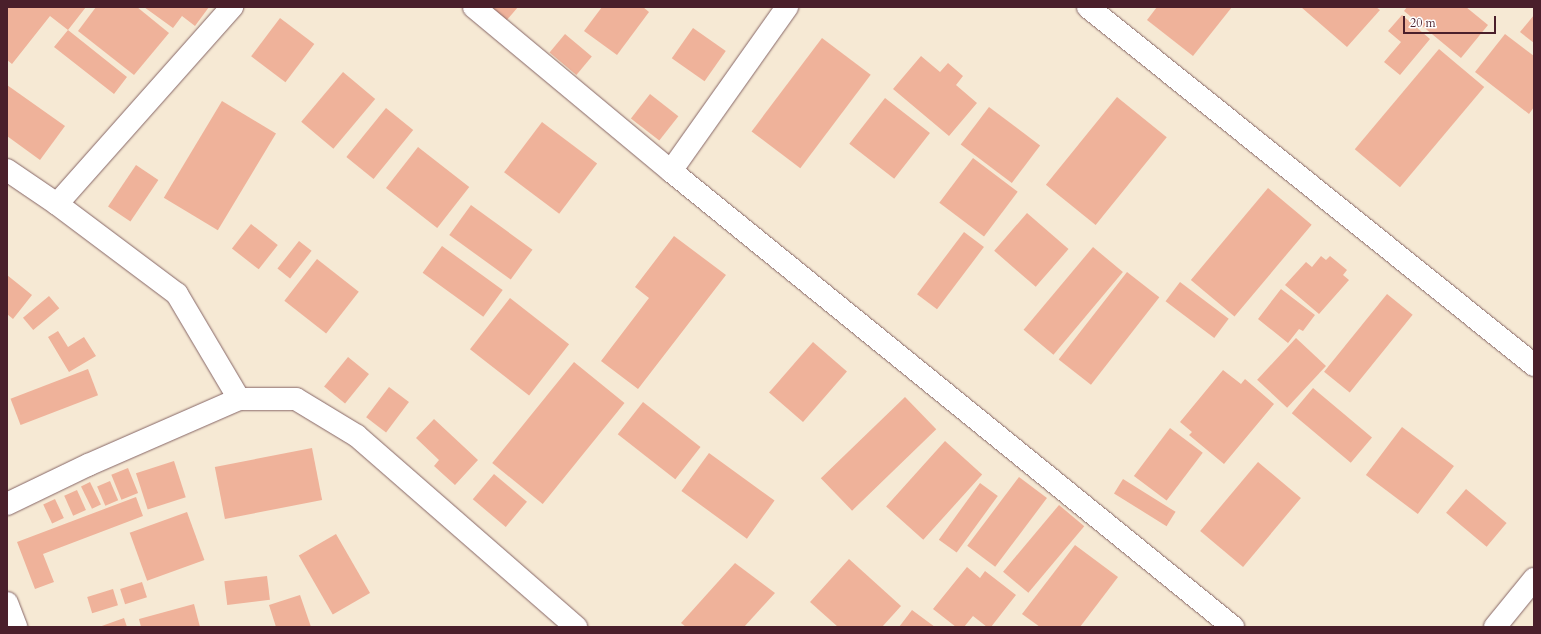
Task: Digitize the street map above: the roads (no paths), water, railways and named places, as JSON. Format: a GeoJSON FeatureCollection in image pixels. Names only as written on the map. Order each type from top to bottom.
{"type":"FeatureCollection","features":[{"type":"Feature","properties":{"kind":"street"},"geometry":{"type":"LineString","coordinates":[[56,204],[232,7]]}},
{"type":"Feature","properties":{"kind":"street"},"geometry":{"type":"LineString","coordinates":[[474,7],[671,171],[1233,627]]}},
{"type":"Feature","properties":{"kind":"street"},"geometry":{"type":"LineString","coordinates":[[671,171],[787,7]]}},
{"type":"Feature","properties":{"kind":"street"},"geometry":{"type":"LineString","coordinates":[[1088,7],[1534,365]]}},
{"type":"Feature","properties":{"kind":"street"},"geometry":{"type":"LineString","coordinates":[[7,170],[56,204],[177,294],[239,399]]}},
{"type":"Feature","properties":{"kind":"street"},"geometry":{"type":"LineString","coordinates":[[7,504],[88,465],[239,399],[296,399],[357,436],[576,627]]}},
{"type":"Feature","properties":{"kind":"street"},"geometry":{"type":"LineString","coordinates":[[1495,627],[1534,579]]}},
{"type":"Feature","properties":{"kind":"street"},"geometry":{"type":"LineString","coordinates":[[7,603],[16,627]]}}]}
